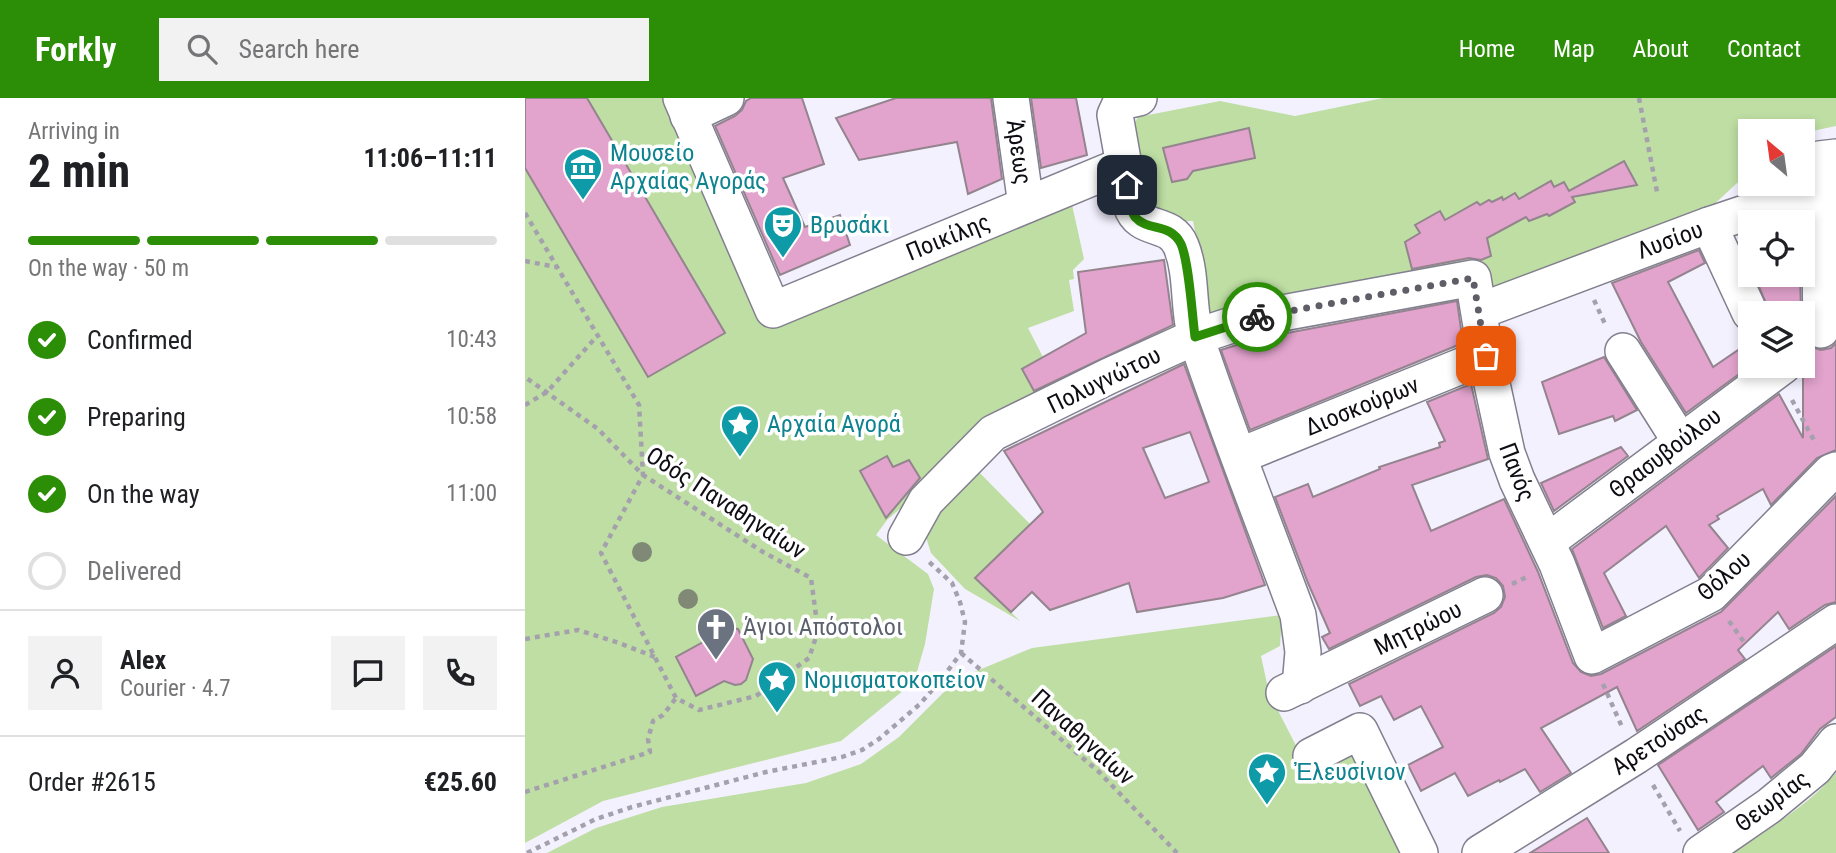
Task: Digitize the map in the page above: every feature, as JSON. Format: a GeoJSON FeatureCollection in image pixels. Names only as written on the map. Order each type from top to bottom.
{"type":"FeatureCollection","features":[{"type":"Feature","properties":{"kind":"street"},"geometry":{"type":"LineString","coordinates":[[684,107],[726,98]]}},
{"type":"Feature","properties":{"kind":"street","name":"Άρεως"},"geometry":{"type":"LineString","coordinates":[[1011,98],[1026,205]]}},
{"type":"Feature","properties":{"kind":"street"},"geometry":{"type":"LineString","coordinates":[[1139,98],[1121,102],[1115,115],[1135,216],[1147,224],[1168,230],[1181,244],[1195,337],[1239,456]]}},
{"type":"Feature","properties":{"kind":"street","name":"Ποικίλης"},"geometry":{"type":"LineString","coordinates":[[684,107],[773,310],[1123,165]]}},
{"type":"Feature","properties":{"kind":"street"},"geometry":{"type":"LineString","coordinates":[[1820,334],[1819,159],[1836,157]]}},
{"type":"Feature","properties":{"kind":"street","name":"Λυσίου"},"geometry":{"type":"LineString","coordinates":[[1477,295],[1709,225],[1819,188]]}},
{"type":"Feature","properties":{"kind":"street"},"geometry":{"type":"LineString","coordinates":[[1709,225],[1744,301]]}},
{"type":"Feature","properties":{"kind":"street","name":"Πολυγνώτου"},"geometry":{"type":"LineString","coordinates":[[906,537],[926,501],[993,433],[1195,337],[1250,318],[1477,295]]}},
{"type":"Feature","properties":{"kind":"street","name":"Πανός"},"geometry":{"type":"LineString","coordinates":[[1477,295],[1486,356],[1507,453],[1552,553],[1598,671]]}},
{"type":"Feature","properties":{"kind":"street"},"geometry":{"type":"LineString","coordinates":[[1623,351],[1680,441]]}},
{"type":"Feature","properties":{"kind":"street","name":"Διοσκούρων"},"geometry":{"type":"LineString","coordinates":[[1239,456],[1486,356]]}},
{"type":"Feature","properties":{"kind":"street","name":"Θρασυβούλου"},"geometry":{"type":"LineString","coordinates":[[1552,553],[1680,441],[1765,378]]}},
{"type":"Feature","properties":{"kind":"street","name":"Μητρώου"},"geometry":{"type":"LineString","coordinates":[[1239,456],[1298,615],[1303,652],[1290,690],[1485,595]]}},
{"type":"Feature","properties":{"kind":"street","name":"Θόλου"},"geometry":{"type":"LineString","coordinates":[[1598,671],[1711,594],[1833,471]]}},
{"type":"Feature","properties":{"kind":"street","name":"Αρετούσας"},"geometry":{"type":"LineString","coordinates":[[1480,853],[1636,756],[1836,622]]}},
{"type":"Feature","properties":{"kind":"street"},"geometry":{"type":"LineString","coordinates":[[1311,756],[1360,731],[1420,853]]}},
{"type":"Feature","properties":{"kind":"street","name":"Θεωρίας"},"geometry":{"type":"LineString","coordinates":[[1694,848],[1769,806],[1815,768],[1836,743]]}},
{"type":"Feature","properties":{"kind":"path"},"geometry":{"type":"LineString","coordinates":[[1639,98],[1657,192]]}},
{"type":"Feature","properties":{"kind":"path"},"geometry":{"type":"LineString","coordinates":[[525,213],[639,405],[643,475],[601,553],[676,698],[663,715],[653,721],[648,739],[650,751],[525,792]]}},
{"type":"Feature","properties":{"kind":"path"},"geometry":{"type":"LineString","coordinates":[[525,261],[557,267]]}},
{"type":"Feature","properties":{"kind":"path"},"geometry":{"type":"LineString","coordinates":[[525,405],[547,392],[597,336]]}},
{"type":"Feature","properties":{"kind":"path","name":"Οδός Παναθηναίων"},"geometry":{"type":"LineString","coordinates":[[525,377],[599,429],[643,475],[763,552],[811,578],[818,631],[809,658],[756,696],[699,710],[676,698]]}},
{"type":"Feature","properties":{"kind":"path"},"geometry":{"type":"LineString","coordinates":[[1783,378],[1833,471]]}},
{"type":"Feature","properties":{"kind":"path"},"geometry":{"type":"LineString","coordinates":[[527,853],[596,819],[632,807],[766,772],[842,757],[862,750],[879,739],[920,704],[961,653],[965,622],[952,583],[910,547],[906,537]]}},
{"type":"Feature","properties":{"kind":"path","name":"Μητρώου"},"geometry":{"type":"LineString","coordinates":[[1485,595],[1552,553]]}},
{"type":"Feature","properties":{"kind":"path"},"geometry":{"type":"LineString","coordinates":[[1711,594],[1764,671]]}},
{"type":"Feature","properties":{"kind":"path"},"geometry":{"type":"LineString","coordinates":[[525,639],[578,630],[656,657]]}},
{"type":"Feature","properties":{"kind":"path","name":"Παναθηναίων"},"geometry":{"type":"LineString","coordinates":[[961,653],[1099,772],[1177,853]]}},
{"type":"Feature","properties":{"kind":"path"},"geometry":{"type":"LineString","coordinates":[[1598,671],[1636,756],[1694,848]]}},
{"type":"Feature","properties":{"kind":"green space","name":"Αρχαία Αγορά"},"geometry":{"type":"Polygon","coordinates":[[[525,98],[664,98],[762,315],[1071,200],[1084,259],[1073,270],[1074,279],[1069,280],[1074,311],[1028,328],[1060,390],[927,485],[887,520],[876,535],[928,574],[934,589],[925,644],[914,682],[841,741],[603,801],[525,843],[525,98]]]}},
{"type":"Feature","properties":{"kind":"green space"},"geometry":{"type":"Polygon","coordinates":[[[1383,98],[1836,98],[1836,126],[1815,130],[1815,119],[1738,119],[1738,182],[1694,223],[1494,298],[1487,265],[1210,315],[1193,221],[1155,222],[1130,131],[1138,117],[1220,101],[1295,116],[1383,98]]]}},
{"type":"Feature","properties":{"kind":"green space"},"geometry":{"type":"Polygon","coordinates":[[[978,471],[1030,524],[975,578],[1020,621],[965,589],[931,553],[922,525],[978,471]]]}},
{"type":"Feature","properties":{"kind":"green space"},"geometry":{"type":"Polygon","coordinates":[[[1282,615],[1280,646],[1261,656],[1269,693],[1306,765],[1355,739],[1413,853],[547,853],[596,828],[662,807],[806,783],[861,764],[899,737],[957,679],[1032,648],[1282,615]]]}},
{"type":"Feature","properties":{"kind":"green space"},"geometry":{"type":"Polygon","coordinates":[[[1836,773],[1836,853],[1733,853],[1800,806],[1836,773]]]}},
{"type":"Feature","properties":{"kind":"building"},"geometry":{"type":"Polygon","coordinates":[[[525,98],[587,98],[725,333],[648,377],[525,168],[525,98]]]}},
{"type":"Feature","properties":{"kind":"building"},"geometry":{"type":"Polygon","coordinates":[[[751,98],[802,98],[824,164],[783,178],[805,227],[840,215],[850,245],[780,275],[715,126],[735,116],[751,98]]]}},
{"type":"Feature","properties":{"kind":"building"},"geometry":{"type":"Polygon","coordinates":[[[896,98],[991,98],[1002,179],[968,194],[957,142],[859,160],[836,118],[896,98]]]}},
{"type":"Feature","properties":{"kind":"building"},"geometry":{"type":"Polygon","coordinates":[[[1031,98],[1076,98],[1087,155],[1041,168],[1031,98]]]}},
{"type":"Feature","properties":{"kind":"building"},"geometry":{"type":"Polygon","coordinates":[[[1249,128],[1255,158],[1193,171],[1187,179],[1172,182],[1163,148],[1249,128]]]}},
{"type":"Feature","properties":{"kind":"building"},"geometry":{"type":"Polygon","coordinates":[[[1624,161],[1637,185],[1572,197],[1575,202],[1549,216],[1547,214],[1529,221],[1526,217],[1487,238],[1491,256],[1481,260],[1469,258],[1412,269],[1405,242],[1420,233],[1415,225],[1440,211],[1445,220],[1477,202],[1480,205],[1502,197],[1503,200],[1515,193],[1519,199],[1551,181],[1554,187],[1564,182],[1569,191],[1624,161]]]}},
{"type":"Feature","properties":{"kind":"building"},"geometry":{"type":"Polygon","coordinates":[[[1699,250],[1705,263],[1668,282],[1713,367],[1738,350],[1738,375],[1686,413],[1641,342],[1612,283],[1699,250]]]}},
{"type":"Feature","properties":{"kind":"building"},"geometry":{"type":"Polygon","coordinates":[[[1164,260],[1173,325],[1034,391],[1022,369],[1086,333],[1078,272],[1164,260]]]}},
{"type":"Feature","properties":{"kind":"building"},"geometry":{"type":"Polygon","coordinates":[[[1759,287],[1800,287],[1801,301],[1765,301],[1759,287]]]}},
{"type":"Feature","properties":{"kind":"building"},"geometry":{"type":"Polygon","coordinates":[[[1457,301],[1463,343],[1250,430],[1221,350],[1255,339],[1457,301]]]}},
{"type":"Feature","properties":{"kind":"building"},"geometry":{"type":"Polygon","coordinates":[[[1836,343],[1836,450],[1817,458],[1771,505],[1763,489],[1717,516],[1719,519],[1709,525],[1728,548],[1699,578],[1666,526],[1604,573],[1626,616],[1603,628],[1572,549],[1779,394],[1803,438],[1803,378],[1815,378],[1815,348],[1831,348],[1836,343]]]}},
{"type":"Feature","properties":{"kind":"building"},"geometry":{"type":"Polygon","coordinates":[[[1604,357],[1637,410],[1615,421],[1613,416],[1559,434],[1542,382],[1604,357]]]}},
{"type":"Feature","properties":{"kind":"building"},"geometry":{"type":"Polygon","coordinates":[[[1184,364],[1265,585],[1223,598],[1137,612],[1129,583],[1050,610],[1032,592],[1011,612],[975,578],[1043,512],[1004,451],[1184,364]],[[1190,432],[1143,448],[1165,498],[1209,482],[1190,432]]]}},
{"type":"Feature","properties":{"kind":"building"},"geometry":{"type":"Polygon","coordinates":[[[1471,384],[1488,459],[1412,485],[1431,531],[1504,499],[1538,572],[1573,663],[1581,672],[1591,676],[1601,674],[1721,612],[1836,496],[1836,602],[1825,605],[1789,629],[1778,612],[1738,650],[1745,659],[1637,731],[1617,687],[1541,728],[1571,773],[1540,792],[1525,769],[1468,796],[1455,773],[1421,791],[1408,765],[1443,747],[1421,706],[1394,720],[1381,696],[1360,706],[1349,684],[1494,613],[1501,607],[1505,597],[1503,586],[1496,578],[1487,575],[1476,577],[1329,649],[1322,637],[1330,633],[1275,497],[1308,484],[1313,497],[1380,469],[1379,467],[1440,447],[1439,443],[1445,441],[1427,402],[1471,384]]]}},
{"type":"Feature","properties":{"kind":"building"},"geometry":{"type":"Polygon","coordinates":[[[1621,447],[1628,456],[1554,511],[1541,483],[1621,447]]]}},
{"type":"Feature","properties":{"kind":"building"},"geometry":{"type":"Polygon","coordinates":[[[887,456],[893,467],[909,460],[920,478],[886,518],[860,471],[887,456]]]}},
{"type":"Feature","properties":{"kind":"building","name":"Άγιοι Απόστολοι"},"geometry":{"type":"Polygon","coordinates":[[[717,626],[738,629],[753,659],[746,680],[741,684],[724,681],[696,696],[676,657],[703,642],[708,632],[717,626]]]}},
{"type":"Feature","properties":{"kind":"building"},"geometry":{"type":"Polygon","coordinates":[[[1836,646],[1836,717],[1820,729],[1801,754],[1771,778],[1763,766],[1716,802],[1724,812],[1698,830],[1658,765],[1836,646]]]}},
{"type":"Feature","properties":{"kind":"building"},"geometry":{"type":"Polygon","coordinates":[[[1587,818],[1609,853],[1530,853],[1587,818]]]}},
{"type":"Feature","properties":{"kind":"way so far"},"geometry":{"type":"LineString","coordinates":[[1257,317],[1473,278],[1486,356]]}},
{"type":"Feature","properties":{"kind":"place","name":"Μουσείο Αρχαίας Αγοράς"},"geometry":{"type":"Point","coordinates":[583,201]}},
{"type":"Feature","properties":{"kind":"place","name":"Βρυσάκι"},"geometry":{"type":"Point","coordinates":[783,259]}},
{"type":"Feature","properties":{"kind":"place","name":"Αρχαία Αγορά"},"geometry":{"type":"Point","coordinates":[740,458]}},
{"type":"Feature","properties":{"kind":"place","name":"Άγιοι Απόστολοι"},"geometry":{"type":"Point","coordinates":[716,661]}},
{"type":"Feature","properties":{"kind":"place","name":"Νομισματοκοπείον"},"geometry":{"type":"Point","coordinates":[777,714]}},
{"type":"Feature","properties":{"kind":"place","name":"Ἐλευσίνιον"},"geometry":{"type":"Point","coordinates":[1267,806]}},
{"type":"Feature","properties":{"kind":"route"},"geometry":{"type":"LineString","coordinates":[[1127,185],[1136,218],[1168,230],[1181,244],[1195,337],[1257,317]]}}]}
